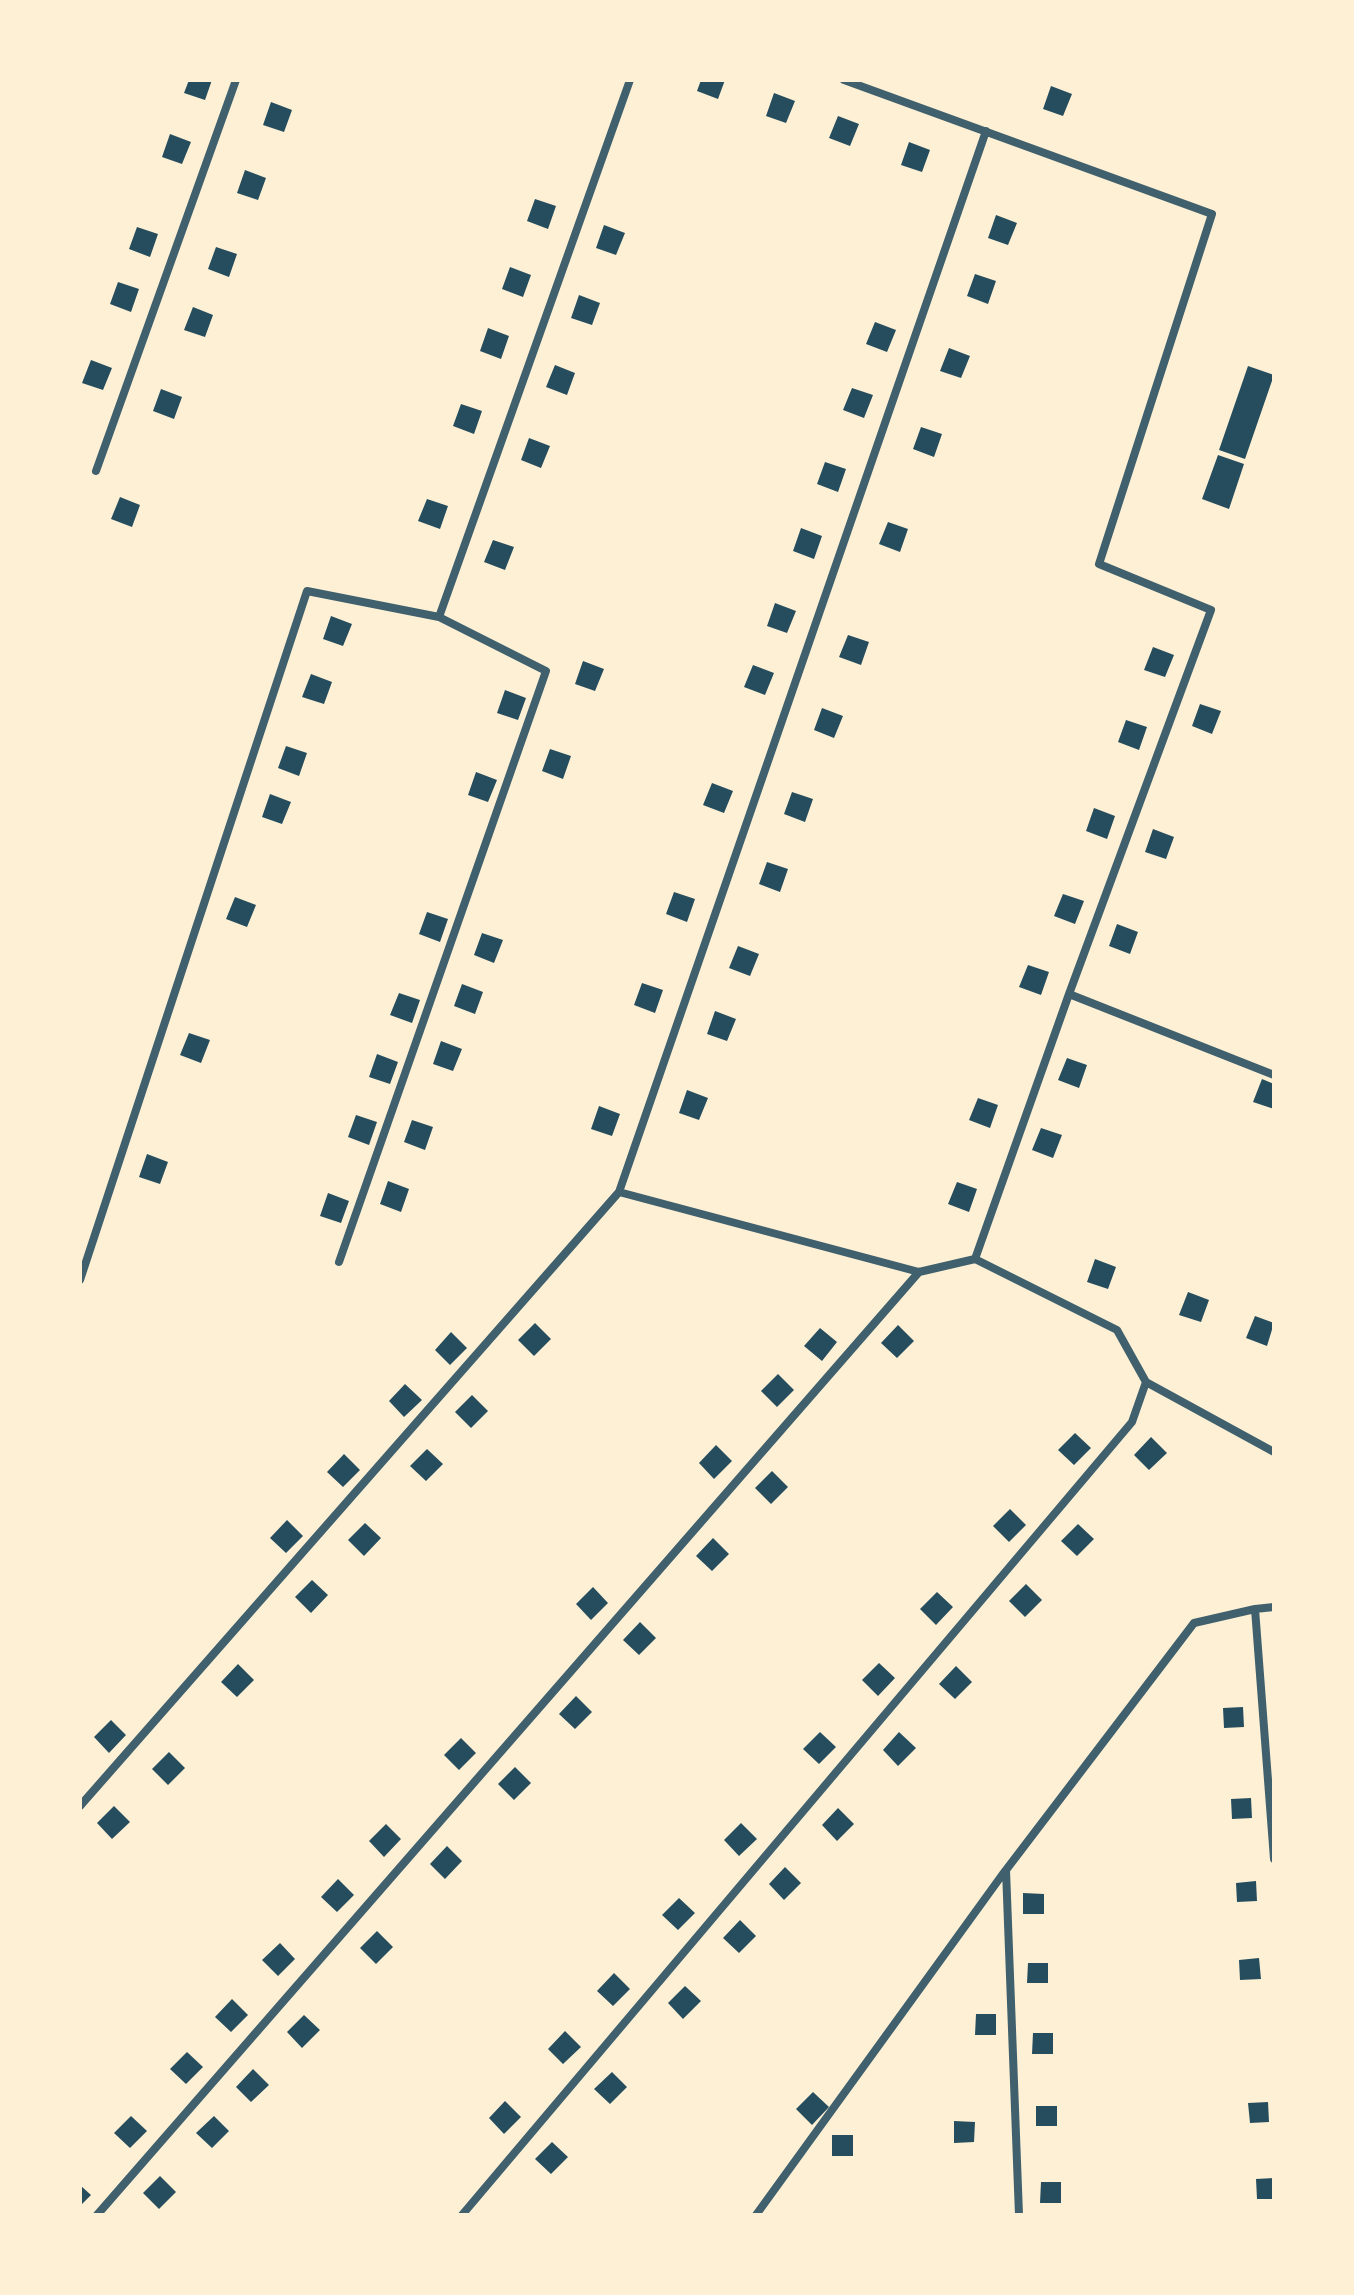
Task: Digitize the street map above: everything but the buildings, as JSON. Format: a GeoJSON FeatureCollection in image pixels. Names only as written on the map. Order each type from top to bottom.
{"type":"FeatureCollection","features":[{"type":"Feature","properties":{"kind":"street"},"geometry":{"type":"LineString","coordinates":[[96,471],[236,80]]}},
{"type":"Feature","properties":{"kind":"street"},"geometry":{"type":"LineString","coordinates":[[439,617],[630,80]]}},
{"type":"Feature","properties":{"kind":"street"},"geometry":{"type":"LineString","coordinates":[[844,80],[1212,214],[1099,564],[1211,610],[975,1259]]}},
{"type":"Feature","properties":{"kind":"street"},"geometry":{"type":"LineString","coordinates":[[80,1806],[619,1192],[986,131]]}},
{"type":"Feature","properties":{"kind":"street"},"geometry":{"type":"LineString","coordinates":[[80,1280],[307,591],[439,617],[546,671],[339,1262]]}},
{"type":"Feature","properties":{"kind":"street"},"geometry":{"type":"LineString","coordinates":[[1069,994],[1274,1075]]}},
{"type":"Feature","properties":{"kind":"street"},"geometry":{"type":"LineString","coordinates":[[619,1192],[919,1272],[975,1259],[1117,1330],[1146,1382],[1274,1452]]}},
{"type":"Feature","properties":{"kind":"street"},"geometry":{"type":"LineString","coordinates":[[97,2215],[919,1272]]}},
{"type":"Feature","properties":{"kind":"street"},"geometry":{"type":"LineString","coordinates":[[462,2215],[1132,1422],[1146,1382]]}},
{"type":"Feature","properties":{"kind":"street"},"geometry":{"type":"LineString","coordinates":[[756,2215],[1006,1870],[1194,1623],[1274,1607]]}},
{"type":"Feature","properties":{"kind":"street"},"geometry":{"type":"LineString","coordinates":[[1255,1609],[1274,1859]]}},
{"type":"Feature","properties":{"kind":"street"},"geometry":{"type":"LineString","coordinates":[[1006,1870],[1019,2215]]}}]}
